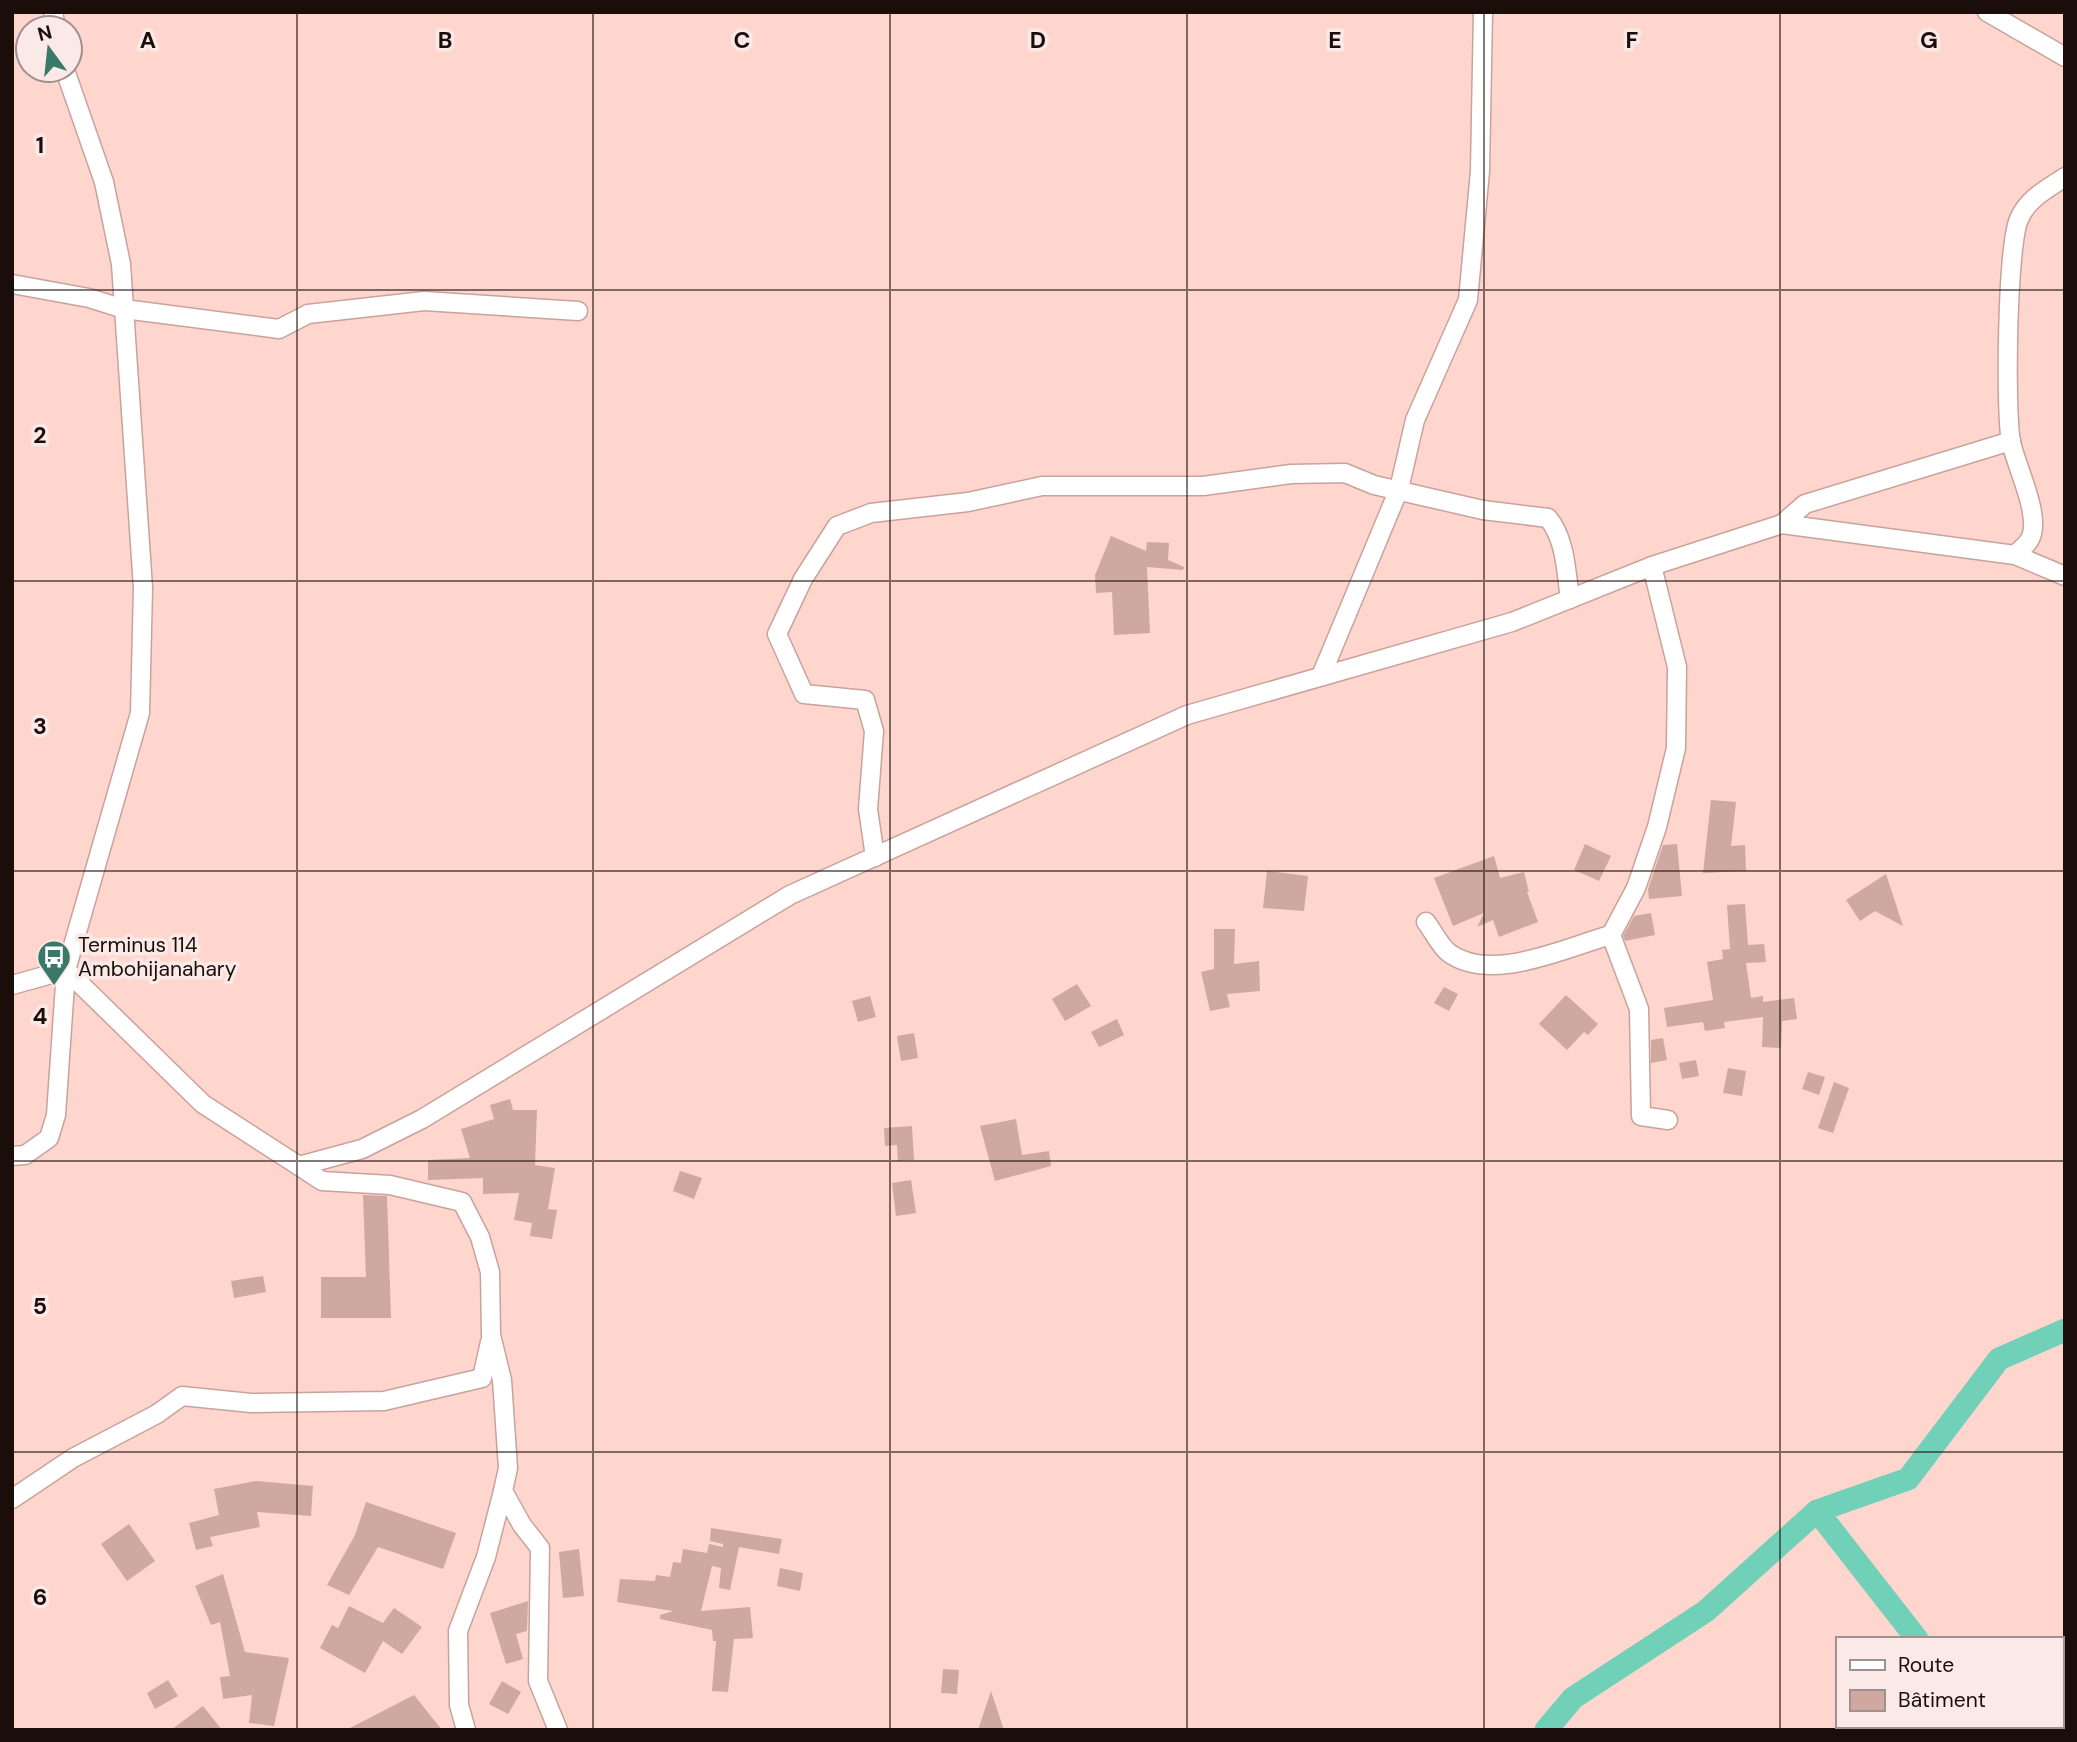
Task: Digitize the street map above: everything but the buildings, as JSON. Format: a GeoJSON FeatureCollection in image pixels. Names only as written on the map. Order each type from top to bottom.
{"type":"FeatureCollection","features":[{"type":"Feature","properties":{"kind":"street"},"geometry":{"type":"LineString","coordinates":[[1321,676],[1399,489],[1415,420],[1468,300],[1480,171],[1483,12]]}},
{"type":"Feature","properties":{"kind":"street"},"geometry":{"type":"LineString","coordinates":[[1987,12],[2065,57]]}},
{"type":"Feature","properties":{"kind":"street"},"geometry":{"type":"LineString","coordinates":[[12,1156],[24,1155],[49,1138],[56,1115],[66,970],[140,713],[143,588],[121,264],[103,182],[70,84]]}},
{"type":"Feature","properties":{"kind":"street"},"geometry":{"type":"LineString","coordinates":[[2015,555],[2030,539],[2034,521],[2011,441],[2008,369],[2012,264],[2018,221],[2030,200],[2065,177]]}},
{"type":"Feature","properties":{"kind":"street"},"geometry":{"type":"LineString","coordinates":[[12,284],[89,298],[124,309],[279,329],[308,314],[424,301],[579,311]]}},
{"type":"Feature","properties":{"kind":"street"},"geometry":{"type":"LineString","coordinates":[[299,1166],[362,1149],[422,1119],[790,895],[1187,715],[1512,622],[1652,566],[1782,524],[1805,504],[2011,441]]}},
{"type":"Feature","properties":{"kind":"street"},"geometry":{"type":"LineString","coordinates":[[875,856],[868,809],[874,731],[865,700],[804,694],[777,635],[803,579],[837,526],[871,513],[968,502],[1042,486],[1203,486],[1291,474],[1345,473],[1374,485],[1483,510],[1548,518],[1556,528],[1561,544],[1570,599]]}},
{"type":"Feature","properties":{"kind":"street"},"geometry":{"type":"LineString","coordinates":[[1782,524],[2015,555],[2065,576]]}},
{"type":"Feature","properties":{"kind":"street"},"geometry":{"type":"LineString","coordinates":[[1426,922],[1449,953],[1490,968],[1543,957],[1611,935],[1636,888],[1657,827],[1676,748],[1677,667],[1652,566]]}},
{"type":"Feature","properties":{"kind":"street"},"geometry":{"type":"LineString","coordinates":[[1611,935],[1639,1009],[1641,1115],[1668,1119]]}},
{"type":"Feature","properties":{"kind":"street"},"geometry":{"type":"LineString","coordinates":[[12,985],[66,970]]}},
{"type":"Feature","properties":{"kind":"street"},"geometry":{"type":"LineString","coordinates":[[12,1499],[73,1458],[157,1413],[182,1396],[251,1403],[384,1401],[482,1378],[491,1335],[490,1272],[480,1237],[462,1202],[390,1185],[322,1181],[203,1104],[66,970]]}},
{"type":"Feature","properties":{"kind":"street"},"geometry":{"type":"LineString","coordinates":[[466,1730],[459,1705],[458,1631],[486,1557],[508,1468],[502,1380],[491,1335]]}},
{"type":"Feature","properties":{"kind":"street"},"geometry":{"type":"LineString","coordinates":[[503,1491],[522,1525],[540,1548],[538,1681],[558,1730]]}},
{"type":"Feature","properties":{"kind":"waterway"},"geometry":{"type":"LineString","coordinates":[[1546,1730],[1573,1698],[1706,1611],[1817,1511],[1908,1479],[1999,1359],[2065,1330]]}},
{"type":"Feature","properties":{"kind":"waterway"},"geometry":{"type":"LineString","coordinates":[[1817,1511],[1915,1637]]}},
{"type":"Feature","properties":{"kind":"place","name":"Terminus 114 Ambohijanahary"},"geometry":{"type":"Point","coordinates":[54,987]}}]}
